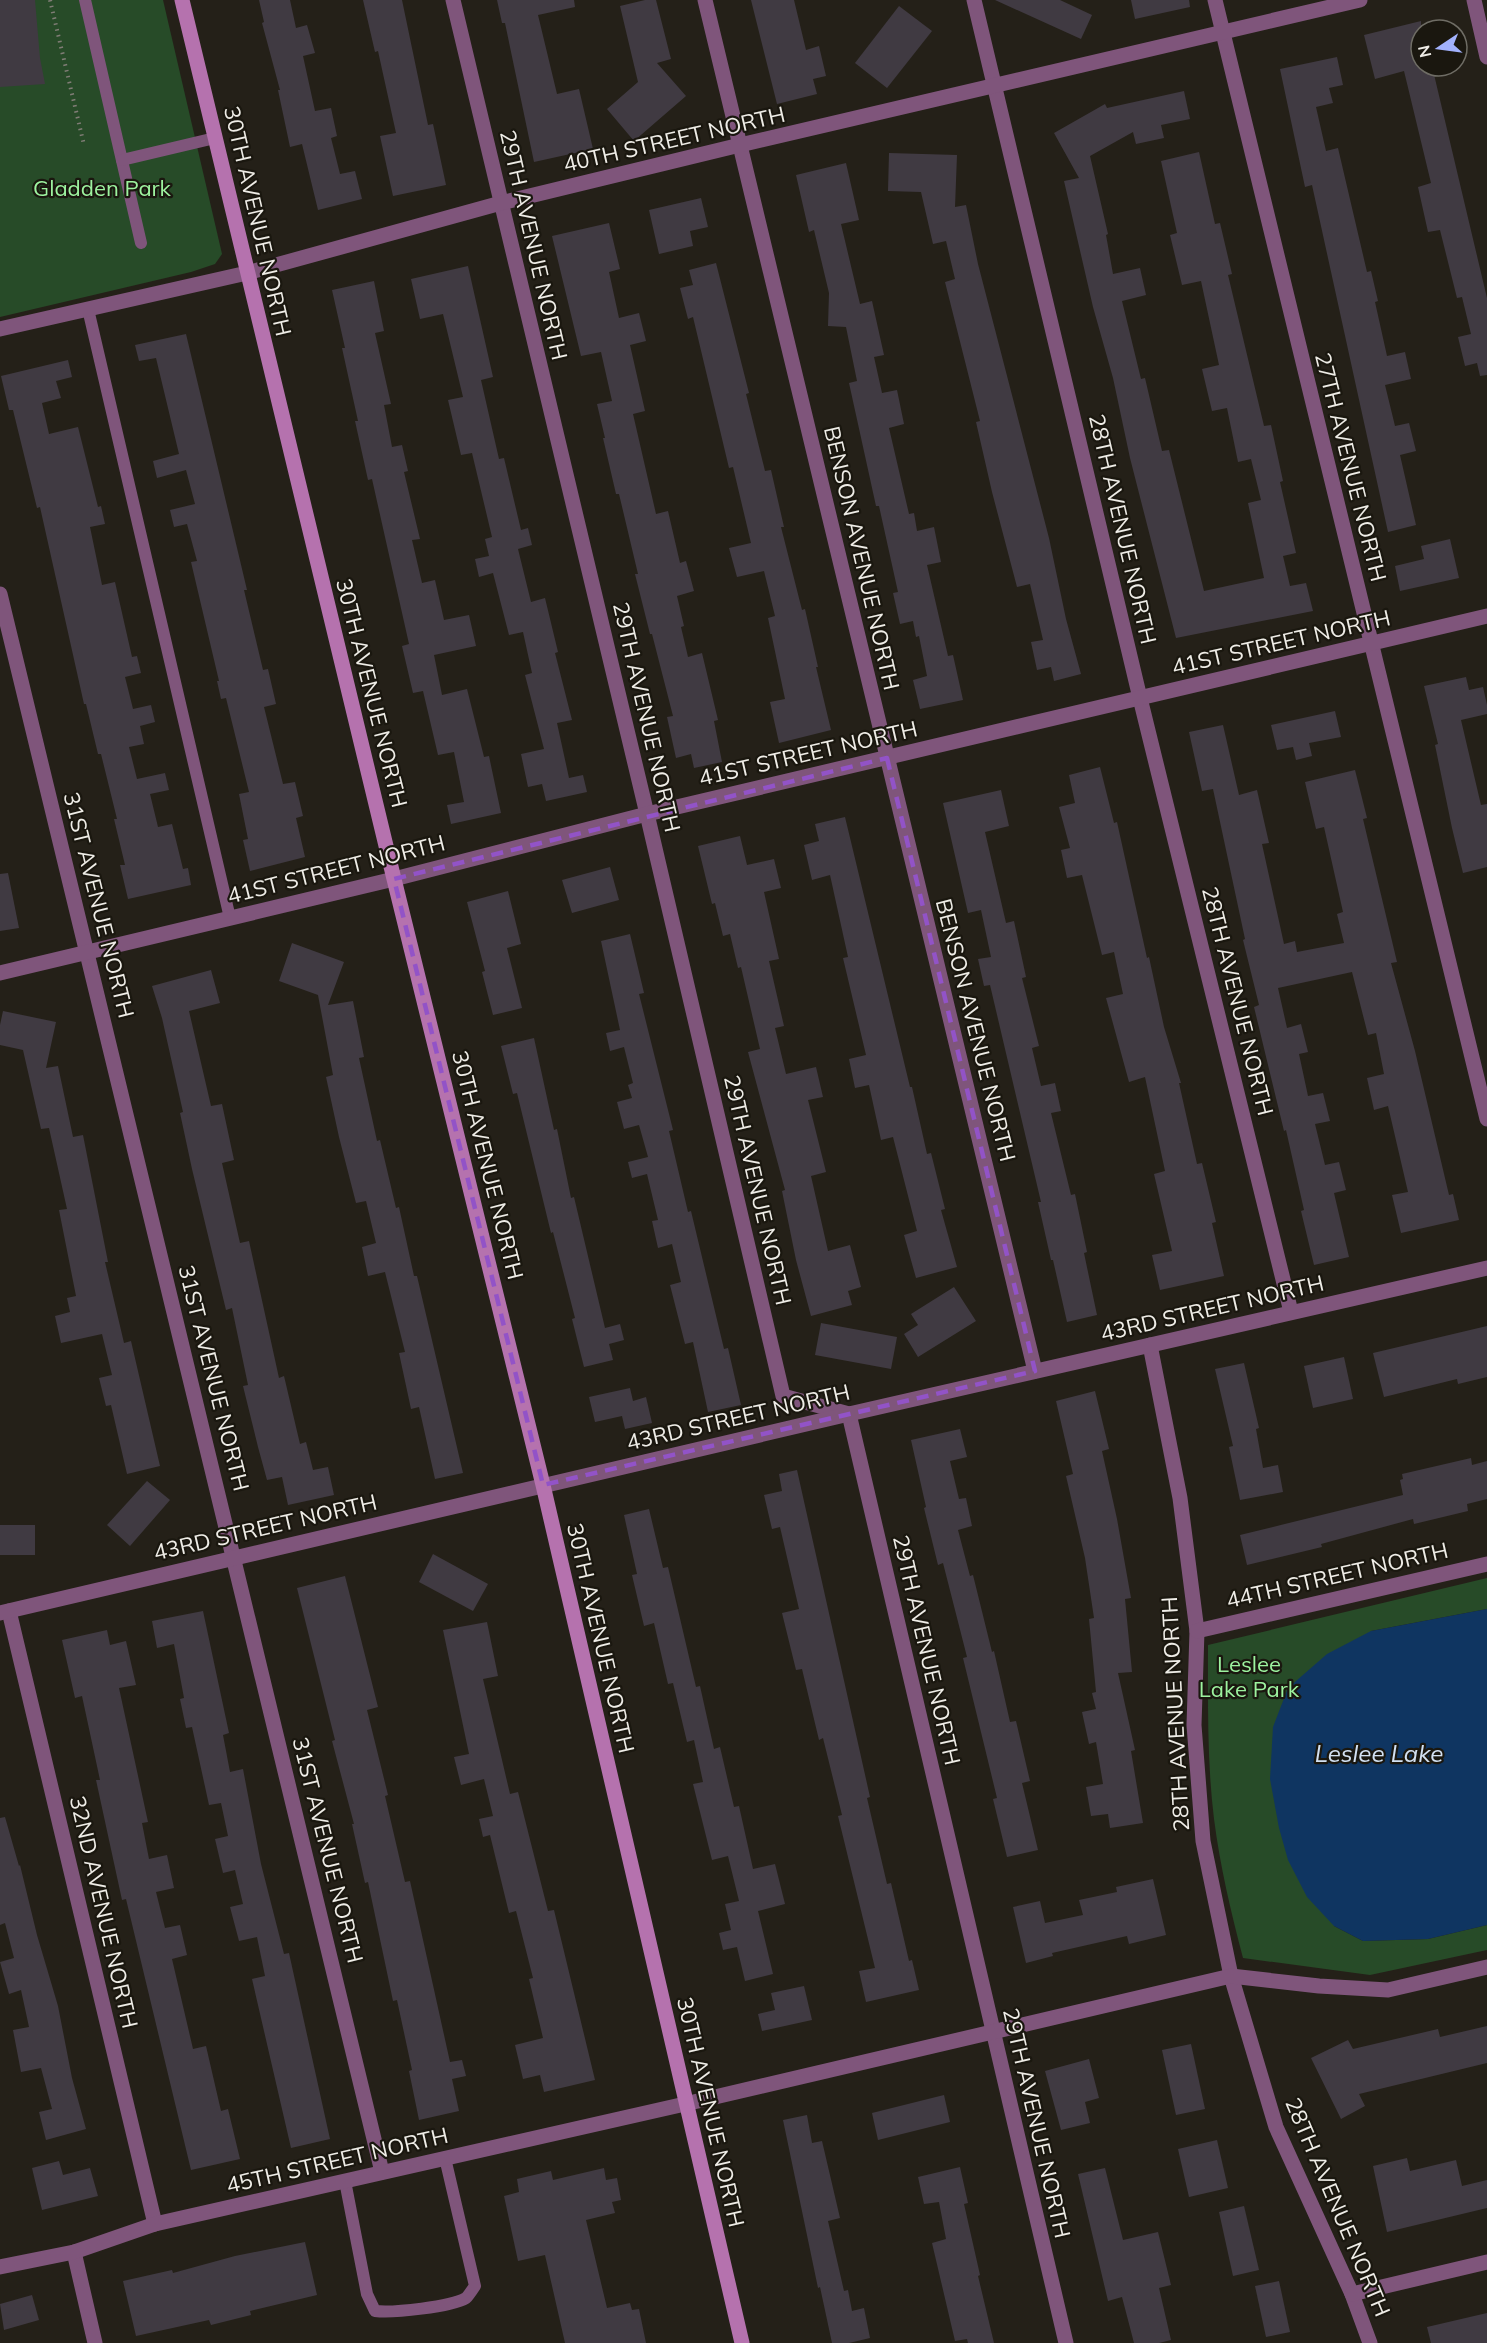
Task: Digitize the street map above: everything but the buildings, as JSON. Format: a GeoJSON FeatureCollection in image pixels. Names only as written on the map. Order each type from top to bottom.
{"type":"FeatureCollection","features":[{"type":"Feature","properties":{"kind":"street","name":"30TH AVENUE NORTH"},"geometry":{"type":"LineString","coordinates":[[183,0],[247,273],[543,1485],[742,2343]]}},
{"type":"Feature","properties":{"kind":"street","name":"29TH AVENUE NORTH"},"geometry":{"type":"LineString","coordinates":[[453,0],[783,1396],[849,1413],[1066,2343]]}},
{"type":"Feature","properties":{"kind":"street","name":"BENSON AVENUE NORTH"},"geometry":{"type":"LineString","coordinates":[[705,0],[1035,1371]]}},
{"type":"Feature","properties":{"kind":"street","name":"28TH AVENUE NORTH"},"geometry":{"type":"LineString","coordinates":[[974,0],[1140,698],[1291,1312]]}},
{"type":"Feature","properties":{"kind":"street","name":"27TH AVENUE NORTH"},"geometry":{"type":"LineString","coordinates":[[1215,0],[1487,1119]]}},
{"type":"Feature","properties":{"kind":"street","name":"40TH STREET NORTH"},"geometry":{"type":"LineString","coordinates":[[0,329],[247,273],[501,203],[740,145],[1360,0]]}},
{"type":"Feature","properties":{"kind":"street"},"geometry":{"type":"LineString","coordinates":[[1474,0],[1487,57]]}},
{"type":"Feature","properties":{"kind":"street","name":"31ST AVENUE NORTH"},"geometry":{"type":"LineString","coordinates":[[0,594],[382,2172]]}},
{"type":"Feature","properties":{"kind":"street","name":"41ST STREET NORTH"},"geometry":{"type":"LineString","coordinates":[[0,973],[394,879],[647,814],[1487,616]]}},
{"type":"Feature","properties":{"kind":"street","name":"43RD STREET NORTH"},"geometry":{"type":"LineString","coordinates":[[4,1612],[849,1413],[1487,1268]]}},
{"type":"Feature","properties":{"kind":"street","name":"28TH AVENUE NORTH"},"geometry":{"type":"LineString","coordinates":[[1150,1345],[1180,1498],[1197,1631],[1194,1725],[1203,1841],[1231,1976],[1276,2127],[1352,2294],[1370,2343]]}},
{"type":"Feature","properties":{"kind":"street","name":"44TH STREET NORTH"},"geometry":{"type":"LineString","coordinates":[[1197,1631],[1487,1563]]}},
{"type":"Feature","properties":{"kind":"street","name":"32ND AVENUE NORTH"},"geometry":{"type":"LineString","coordinates":[[4,1612],[155,2224]]}},
{"type":"Feature","properties":{"kind":"street","name":"45TH STREET NORTH"},"geometry":{"type":"LineString","coordinates":[[0,2267],[74,2252],[155,2224],[685,2104],[1231,1976],[1319,1986],[1388,1990],[1487,1967]]}},
{"type":"Feature","properties":{"kind":"street"},"geometry":{"type":"LineString","coordinates":[[74,2252],[95,2343]]}},
{"type":"Feature","properties":{"kind":"street"},"geometry":{"type":"LineString","coordinates":[[1352,2294],[1487,2262]]}},
{"type":"Feature","properties":{"kind":"lane"},"geometry":{"type":"LineString","coordinates":[[85,0],[141,243]]}},
{"type":"Feature","properties":{"kind":"lane"},"geometry":{"type":"LineString","coordinates":[[122,160],[215,138]]}},
{"type":"Feature","properties":{"kind":"lane"},"geometry":{"type":"LineString","coordinates":[[88,309],[230,918]]}},
{"type":"Feature","properties":{"kind":"lane"},"geometry":{"type":"LineString","coordinates":[[345,2181],[367,2294],[375,2311],[388,2312],[447,2304],[467,2297],[475,2286],[445,2158]]}},
{"type":"Feature","properties":{"kind":"path"},"geometry":{"type":"LineString","coordinates":[[50,0],[84,145]]}},
{"type":"Feature","properties":{"kind":"highlighted area"},"geometry":{"type":"Polygon","coordinates":[[[887,758],[1035,1371],[543,1485],[394,879],[887,758]]]}},
{"type":"Feature","properties":{"kind":"green space","name":"Gladden Park"},"geometry":{"type":"Polygon","coordinates":[[[0,0],[163,0],[222,254],[215,264],[191,272],[0,317],[0,0]]]}},
{"type":"Feature","properties":{"kind":"green space","name":"Leslee Lake Park"},"geometry":{"type":"Polygon","coordinates":[[[1487,1578],[1487,1609],[1371,1631],[1334,1926],[1363,1941],[1428,1939],[1487,1925],[1487,1950],[1370,1975],[1243,1958],[1226,1889],[1214,1819],[1209,1754],[1208,1645],[1487,1578]]]}},
{"type":"Feature","properties":{"kind":"water","name":"Leslee Lake"},"geometry":{"type":"Polygon","coordinates":[[[1487,1609],[1487,1925],[1428,1939],[1363,1941],[1334,1926],[1307,1897],[1288,1860],[1279,1828],[1270,1779],[1273,1727],[1288,1688],[1327,1654],[1371,1631],[1487,1609]]]}}]}
